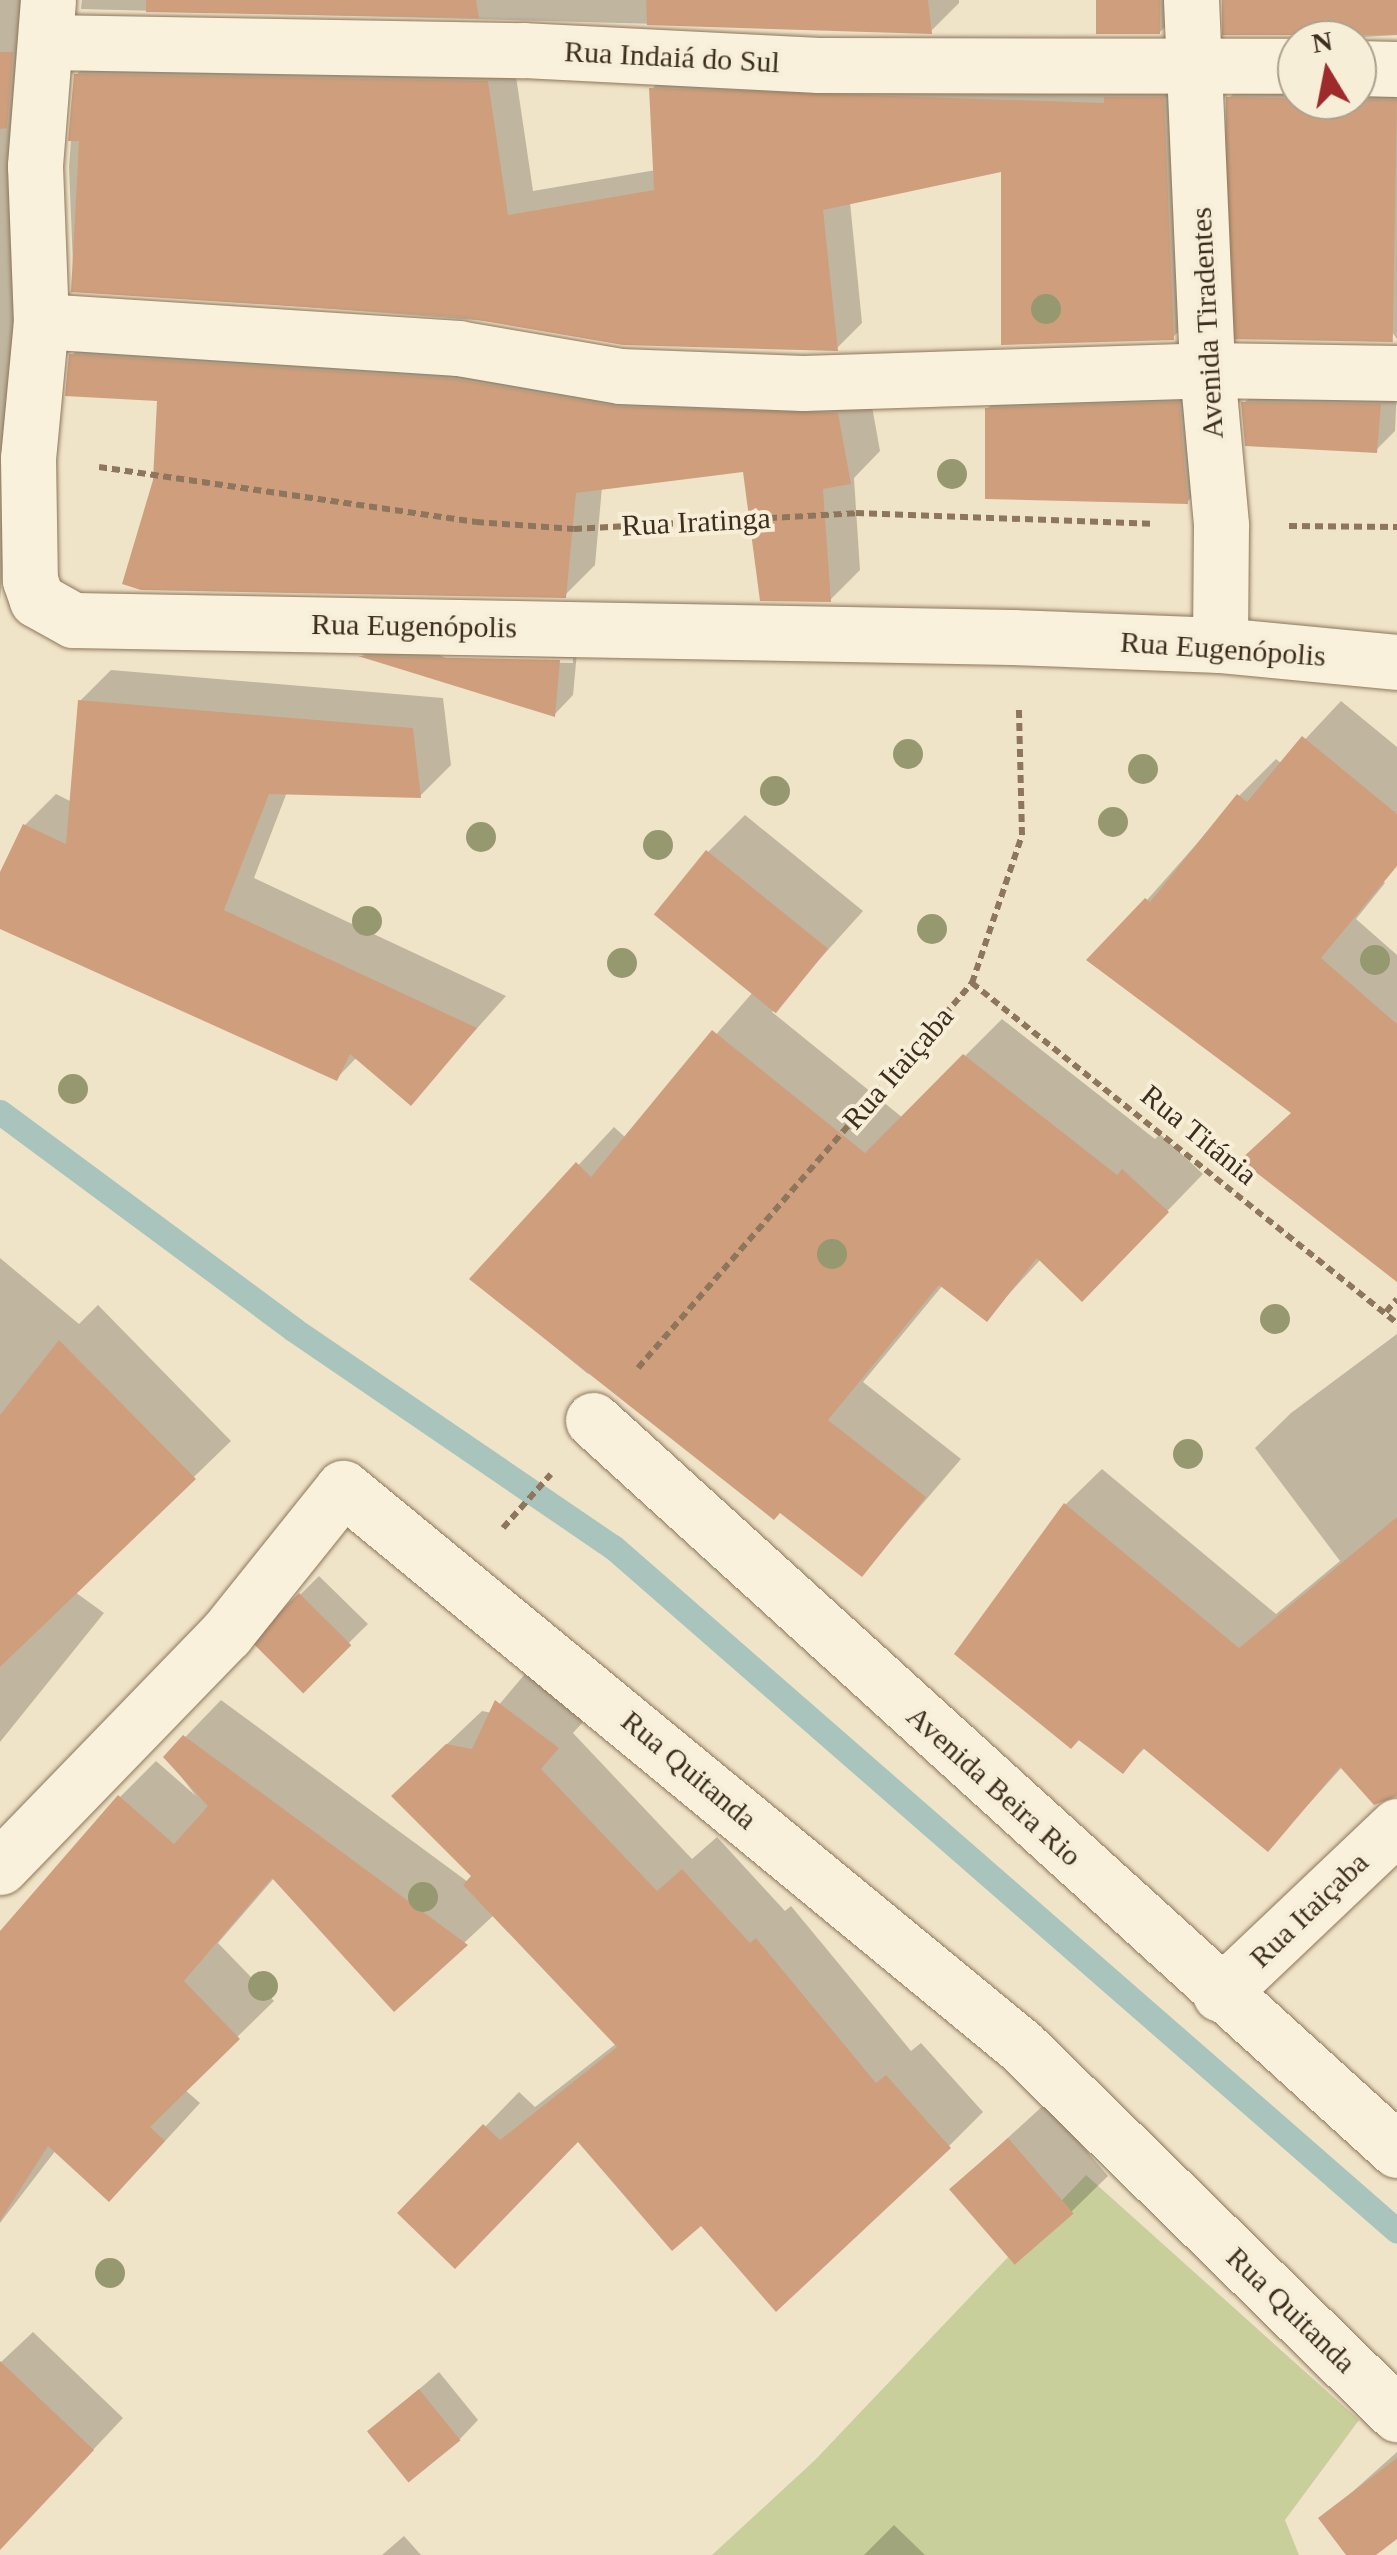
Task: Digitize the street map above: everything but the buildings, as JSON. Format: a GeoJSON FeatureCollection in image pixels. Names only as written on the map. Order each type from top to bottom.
{"type":"FeatureCollection","features":[{"type":"Feature","properties":{"kind":"street","name":"Avenida Tiradentes"},"geometry":{"type":"LineString","coordinates":[[1191,0],[1207,370],[1221,525],[1220,645]]}},
{"type":"Feature","properties":{"kind":"street","name":"Rua Indaiá do Sul"},"geometry":{"type":"LineString","coordinates":[[47,21],[818,65],[1277,66]]}},
{"type":"Feature","properties":{"kind":"street","name":"Rua Eugenópolis"},"geometry":{"type":"LineString","coordinates":[[47,21],[17,170],[40,321],[14,461],[30,580],[38,600],[73,620],[1012,637],[1220,645],[1397,662]]}},
{"type":"Feature","properties":{"kind":"street"},"geometry":{"type":"LineString","coordinates":[[40,321],[458,348],[620,376],[804,383],[1207,370],[1397,374]]}},
{"type":"Feature","properties":{"kind":"street","name":"Avenida Beira Rio"},"geometry":{"type":"LineString","coordinates":[[593,1420],[1220,1994],[1397,2150]]}},
{"type":"Feature","properties":{"kind":"street","name":"Rua Quitanda"},"geometry":{"type":"LineString","coordinates":[[0,1867],[226,1634],[343,1488],[1020,2046],[1397,2414]]}},
{"type":"Feature","properties":{"kind":"street","name":"Rua Itaiçaba"},"geometry":{"type":"LineString","coordinates":[[1220,1994],[1397,1826]]}},
{"type":"Feature","properties":{"kind":"path","name":"Rua Iratinga"},"geometry":{"type":"LineString","coordinates":[[14,461],[476,522],[574,528],[856,512],[1397,527]]}},
{"type":"Feature","properties":{"kind":"path","name":"Rua Itaiçaba"},"geometry":{"type":"LineString","coordinates":[[593,1420],[972,982],[1022,835],[1023,743],[1012,637]]}},
{"type":"Feature","properties":{"kind":"path","name":"Rua Titánia"},"geometry":{"type":"LineString","coordinates":[[972,982],[1397,1324]]}},
{"type":"Feature","properties":{"kind":"path"},"geometry":{"type":"LineString","coordinates":[[1386,1312],[1397,1299]]}},
{"type":"Feature","properties":{"kind":"path"},"geometry":{"type":"LineString","coordinates":[[492,1541],[554,1471]]}},
{"type":"Feature","properties":{"kind":"green space"},"geometry":{"type":"Polygon","coordinates":[[[1086,2175],[1359,2420],[1285,2520],[1299,2555],[712,2555],[815,2460],[1086,2175]]]}},
{"type":"Feature","properties":{"kind":"waterway"},"geometry":{"type":"LineString","coordinates":[[0,1112],[293,1329],[613,1547],[1397,2231]]}}]}
